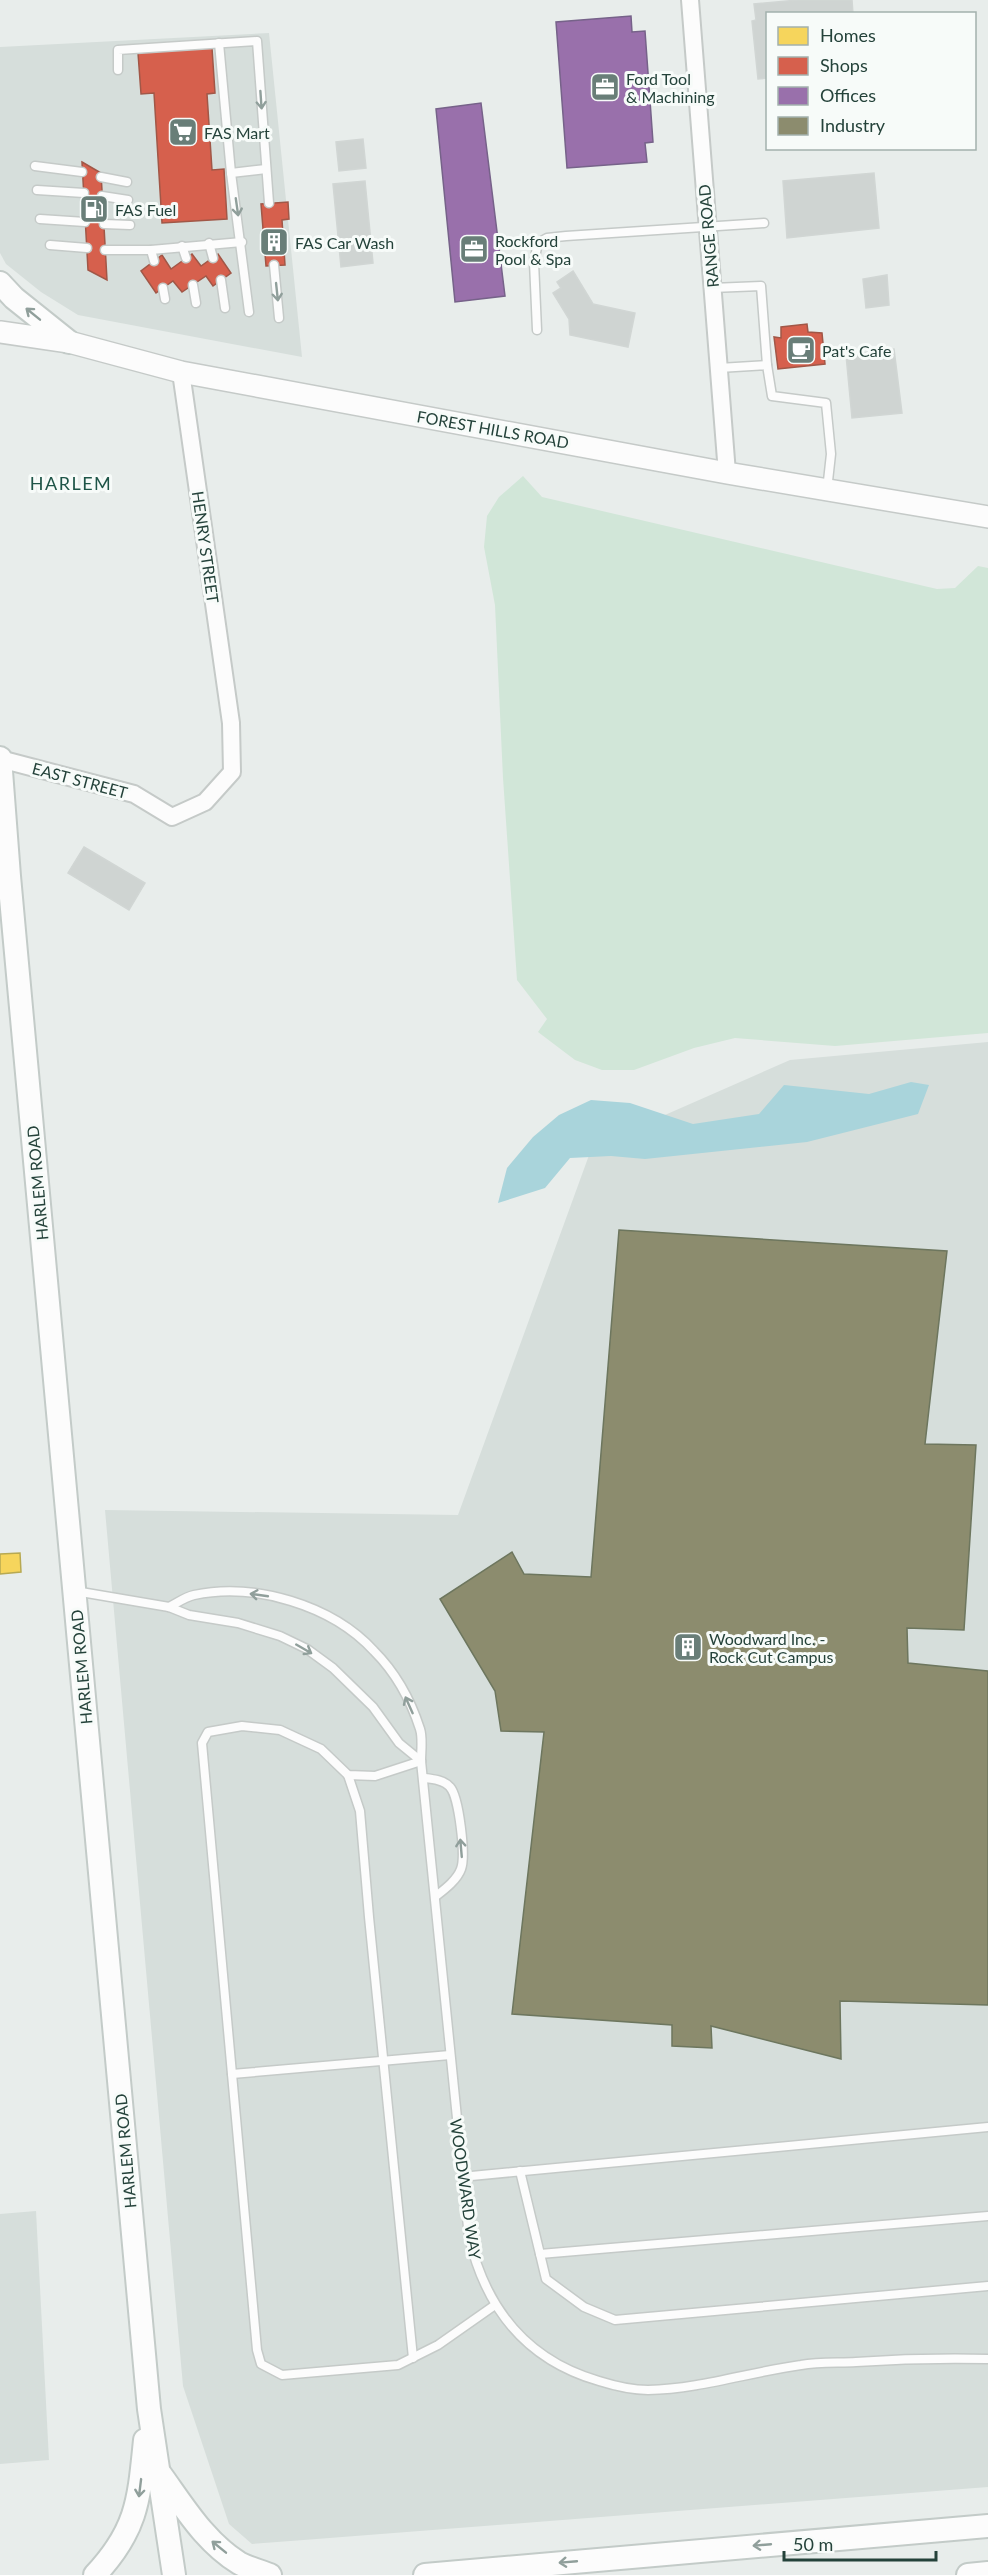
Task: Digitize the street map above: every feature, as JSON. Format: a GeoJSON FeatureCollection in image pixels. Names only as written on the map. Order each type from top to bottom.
{"type":"FeatureCollection","features":[{"type":"Feature","properties":{"kind":"main road"},"geometry":{"type":"LineString","coordinates":[[0,283],[14,298],[69,342]]}},
{"type":"Feature","properties":{"kind":"main road","name":"HARLEM ROAD"},"geometry":{"type":"LineString","coordinates":[[0,759],[4,877],[74,1591],[149,2409],[174,2575]]}},
{"type":"Feature","properties":{"kind":"main road"},"geometry":{"type":"LineString","coordinates":[[96,2575],[127,2533],[139,2497],[149,2409]]}},
{"type":"Feature","properties":{"kind":"main road"},"geometry":{"type":"LineString","coordinates":[[149,2409],[161,2475],[193,2520],[214,2544],[241,2564],[270,2575]]}},
{"type":"Feature","properties":{"kind":"main road"},"geometry":{"type":"LineString","coordinates":[[425,2575],[988,2526]]}},
{"type":"Feature","properties":{"kind":"main road"},"geometry":{"type":"LineString","coordinates":[[968,2575],[988,2573]]}},
{"type":"Feature","properties":{"kind":"main road"},"geometry":{"type":"LineString","coordinates":[[174,2575],[183,2575]]}},
{"type":"Feature","properties":{"kind":"street","name":"RANGE ROAD"},"geometry":{"type":"LineString","coordinates":[[690,0],[727,473]]}},
{"type":"Feature","properties":{"kind":"street","name":"FOREST HILLS ROAD"},"geometry":{"type":"LineString","coordinates":[[0,332],[69,342],[181,372],[727,473],[988,517]]}},
{"type":"Feature","properties":{"kind":"street","name":"HENRY STREET"},"geometry":{"type":"LineString","coordinates":[[181,372],[231,723]]}},
{"type":"Feature","properties":{"kind":"street","name":"EAST STREET"},"geometry":{"type":"LineString","coordinates":[[0,759],[134,794],[172,816],[205,802],[231,772],[231,723]]}},
{"type":"Feature","properties":{"kind":"lane"},"geometry":{"type":"LineString","coordinates":[[118,70],[118,50],[257,41],[269,203]]}},
{"type":"Feature","properties":{"kind":"lane"},"geometry":{"type":"LineString","coordinates":[[219,43],[231,173],[242,242],[249,312]]}},
{"type":"Feature","properties":{"kind":"lane"},"geometry":{"type":"LineString","coordinates":[[35,166],[82,172]]}},
{"type":"Feature","properties":{"kind":"lane"},"geometry":{"type":"LineString","coordinates":[[231,173],[266,169]]}},
{"type":"Feature","properties":{"kind":"lane"},"geometry":{"type":"LineString","coordinates":[[101,177],[127,182]]}},
{"type":"Feature","properties":{"kind":"lane"},"geometry":{"type":"LineString","coordinates":[[37,190],[84,193]]}},
{"type":"Feature","properties":{"kind":"lane"},"geometry":{"type":"LineString","coordinates":[[102,196],[128,200]]}},
{"type":"Feature","properties":{"kind":"lane"},"geometry":{"type":"LineString","coordinates":[[40,219],[85,222]]}},
{"type":"Feature","properties":{"kind":"lane"},"geometry":{"type":"LineString","coordinates":[[537,330],[534,262],[538,243],[543,240],[566,236],[764,223]]}},
{"type":"Feature","properties":{"kind":"lane"},"geometry":{"type":"LineString","coordinates":[[104,224],[130,225]]}},
{"type":"Feature","properties":{"kind":"lane"},"geometry":{"type":"LineString","coordinates":[[105,250],[151,250],[209,243],[242,242]]}},
{"type":"Feature","properties":{"kind":"lane"},"geometry":{"type":"LineString","coordinates":[[209,243],[213,258]]}},
{"type":"Feature","properties":{"kind":"lane"},"geometry":{"type":"LineString","coordinates":[[50,245],[87,248]]}},
{"type":"Feature","properties":{"kind":"lane"},"geometry":{"type":"LineString","coordinates":[[182,246],[186,258]]}},
{"type":"Feature","properties":{"kind":"lane"},"geometry":{"type":"LineString","coordinates":[[151,250],[154,261]]}},
{"type":"Feature","properties":{"kind":"lane"},"geometry":{"type":"LineString","coordinates":[[274,265],[279,318]]}},
{"type":"Feature","properties":{"kind":"lane"},"geometry":{"type":"LineString","coordinates":[[221,280],[225,308]]}},
{"type":"Feature","properties":{"kind":"lane"},"geometry":{"type":"LineString","coordinates":[[193,285],[196,303]]}},
{"type":"Feature","properties":{"kind":"lane"},"geometry":{"type":"LineString","coordinates":[[712,288],[761,286],[766,365],[772,396],[826,403],[831,454],[827,490]]}},
{"type":"Feature","properties":{"kind":"lane"},"geometry":{"type":"LineString","coordinates":[[163,288],[165,299]]}},
{"type":"Feature","properties":{"kind":"lane"},"geometry":{"type":"LineString","coordinates":[[718,368],[766,365]]}},
{"type":"Feature","properties":{"kind":"lane"},"geometry":{"type":"LineString","coordinates":[[74,1591],[169,1607],[189,1615],[260,1629],[307,1649],[355,1687],[399,1743],[421,1761]]}},
{"type":"Feature","properties":{"kind":"lane","name":"WOODWARD WAY"},"geometry":{"type":"LineString","coordinates":[[169,1607],[191,1595],[223,1591],[277,1598],[333,1620],[354,1633],[374,1649],[389,1668],[406,1698],[421,1731],[421,1761],[436,1896],[461,2177],[469,2236],[476,2267],[495,2305],[519,2335],[541,2354],[566,2369],[623,2388],[675,2388],[802,2364],[950,2358],[988,2359]]}},
{"type":"Feature","properties":{"kind":"lane"},"geometry":{"type":"LineString","coordinates":[[412,2358],[360,1811],[348,1775],[321,1749],[280,1730],[242,1726],[208,1732],[202,1743],[257,2350],[261,2364],[282,2375],[398,2365],[438,2346],[495,2305]]}},
{"type":"Feature","properties":{"kind":"lane"},"geometry":{"type":"LineString","coordinates":[[348,1775],[375,1776],[421,1761]]}},
{"type":"Feature","properties":{"kind":"lane"},"geometry":{"type":"LineString","coordinates":[[424,1778],[440,1781],[449,1786],[456,1798],[463,1855],[461,1870],[436,1896]]}},
{"type":"Feature","properties":{"kind":"lane"},"geometry":{"type":"LineString","coordinates":[[232,2074],[450,2055]]}},
{"type":"Feature","properties":{"kind":"lane"},"geometry":{"type":"LineString","coordinates":[[461,2177],[988,2127]]}},
{"type":"Feature","properties":{"kind":"lane"},"geometry":{"type":"LineString","coordinates":[[520,2172],[546,2279],[584,2307],[615,2320],[988,2286]]}},
{"type":"Feature","properties":{"kind":"lane"},"geometry":{"type":"LineString","coordinates":[[540,2254],[988,2216]]}},
{"type":"Feature","properties":{"kind":"shaded area"},"geometry":{"type":"Polygon","coordinates":[[[269,33],[302,357],[78,315],[41,292],[6,264],[0,253],[0,47],[269,33]]]}},
{"type":"Feature","properties":{"kind":"shaded area"},"geometry":{"type":"Polygon","coordinates":[[[988,1042],[988,2487],[252,2544],[229,2524],[183,2386],[105,1510],[458,1515],[592,1147],[790,1060],[988,1042]]]}},
{"type":"Feature","properties":{"kind":"shaded area"},"geometry":{"type":"Polygon","coordinates":[[[36,2211],[49,2460],[0,2464],[0,2214],[36,2211]]]}},
{"type":"Feature","properties":{"kind":"green space"},"geometry":{"type":"Polygon","coordinates":[[[523,476],[542,497],[937,589],[955,588],[978,566],[988,568],[988,1033],[835,1046],[735,1038],[694,1048],[634,1070],[602,1070],[575,1060],[538,1032],[547,1019],[517,980],[503,778],[495,605],[484,547],[487,516],[499,497],[523,476]]]}},
{"type":"Feature","properties":{"kind":"water"},"geometry":{"type":"Polygon","coordinates":[[[911,1082],[929,1085],[918,1114],[807,1142],[645,1159],[611,1156],[570,1158],[545,1188],[498,1203],[507,1168],[533,1137],[559,1115],[591,1100],[630,1103],[693,1124],[759,1114],[784,1085],[869,1094],[911,1082]]]}},
{"type":"Feature","properties":{"kind":"building: Homes"},"geometry":{"type":"Polygon","coordinates":[[[20,1553],[21,1572],[0,1574],[0,1554],[20,1553]]]}},
{"type":"Feature","properties":{"kind":"building: Shops","name":"FAS Mart"},"geometry":{"type":"Polygon","coordinates":[[[212,48],[215,93],[207,94],[212,170],[224,169],[227,219],[162,223],[154,93],[141,94],[138,53],[212,48]]]}},
{"type":"Feature","properties":{"kind":"building: Shops","name":"FAS Fuel"},"geometry":{"type":"Polygon","coordinates":[[[82,162],[101,173],[107,280],[88,270],[82,162]]]}},
{"type":"Feature","properties":{"kind":"building: Shops","name":"FAS Car Wash"},"geometry":{"type":"Polygon","coordinates":[[[288,202],[289,219],[282,220],[285,265],[266,266],[261,204],[288,202]]]}},
{"type":"Feature","properties":{"kind":"building: Shops","name":"FAS Fuel"},"geometry":{"type":"Polygon","coordinates":[[[192,254],[201,266],[218,254],[231,273],[213,286],[206,276],[182,292],[173,281],[156,293],[141,271],[162,255],[171,269],[192,254]]]}},
{"type":"Feature","properties":{"kind":"building: Shops"},"geometry":{"type":"Polygon","coordinates":[[[807,324],[808,332],[822,333],[825,364],[778,369],[774,337],[781,338],[781,327],[807,324]]]}},
{"type":"Feature","properties":{"kind":"building: Offices","name":"Ford Tool & Machining"},"geometry":{"type":"Polygon","coordinates":[[[631,16],[632,32],[645,31],[653,142],[645,143],[647,162],[567,168],[556,22],[631,16]]]}},
{"type":"Feature","properties":{"kind":"building: Offices","name":"Rockford Pool & Spa"},"geometry":{"type":"Polygon","coordinates":[[[481,103],[505,296],[455,302],[436,109],[481,103]]]}},
{"type":"Feature","properties":{"kind":"building: Industry","name":"Woodward Inc. - Rock Cut Campus"},"geometry":{"type":"Polygon","coordinates":[[[619,1230],[947,1251],[925,1444],[976,1445],[964,1630],[907,1628],[908,1663],[988,1671],[988,2005],[840,2001],[841,2059],[711,2026],[712,2048],[672,2046],[672,2025],[512,2014],[544,1732],[501,1731],[495,1691],[440,1599],[512,1552],[524,1574],[591,1577],[619,1230]]]}},
{"type":"Feature","properties":{"kind":"building: Other"},"geometry":{"type":"Polygon","coordinates":[[[798,0],[852,0],[853,12],[766,12],[766,78],[758,79],[752,21],[756,20],[754,4],[798,0]]]}},
{"type":"Feature","properties":{"kind":"building: Other"},"geometry":{"type":"Polygon","coordinates":[[[363,139],[366,168],[339,171],[336,142],[363,139]]]}},
{"type":"Feature","properties":{"kind":"building: Other"},"geometry":{"type":"Polygon","coordinates":[[[874,173],[879,228],[787,238],[783,181],[874,173]]]}},
{"type":"Feature","properties":{"kind":"building: Other"},"geometry":{"type":"Polygon","coordinates":[[[365,181],[373,263],[341,267],[333,184],[365,181]]]}},
{"type":"Feature","properties":{"kind":"building: Other"},"geometry":{"type":"Polygon","coordinates":[[[573,271],[593,304],[635,313],[628,347],[570,335],[569,319],[553,293],[561,288],[557,282],[573,271]]]}},
{"type":"Feature","properties":{"kind":"building: Other"},"geometry":{"type":"Polygon","coordinates":[[[887,275],[889,305],[866,308],[863,279],[887,275]]]}},
{"type":"Feature","properties":{"kind":"building: Other"},"geometry":{"type":"Polygon","coordinates":[[[894,349],[902,413],[852,418],[846,355],[894,349]]]}},
{"type":"Feature","properties":{"kind":"building: Other"},"geometry":{"type":"Polygon","coordinates":[[[84,847],[145,883],[129,910],[68,873],[84,847]]]}},
{"type":"Feature","properties":{"kind":"place","name":"Ford Tool & Machining"},"geometry":{"type":"Point","coordinates":[605,87]}},
{"type":"Feature","properties":{"kind":"place","name":"FAS Mart"},"geometry":{"type":"Point","coordinates":[183,132]}},
{"type":"Feature","properties":{"kind":"place","name":"FAS Fuel"},"geometry":{"type":"Point","coordinates":[94,209]}},
{"type":"Feature","properties":{"kind":"place","name":"FAS Car Wash"},"geometry":{"type":"Point","coordinates":[274,242]}},
{"type":"Feature","properties":{"kind":"place","name":"Rockford Pool & Spa"},"geometry":{"type":"Point","coordinates":[474,249]}},
{"type":"Feature","properties":{"kind":"place","name":"Pat's Cafe"},"geometry":{"type":"Point","coordinates":[801,350]}},
{"type":"Feature","properties":{"kind":"place","name":"Woodward Inc. - Rock Cut Campus"},"geometry":{"type":"Point","coordinates":[688,1647]}},
{"type":"Feature","properties":{"kind":"district","name":"HARLEM"},"geometry":{"type":"Point","coordinates":[71,483]}}]}
